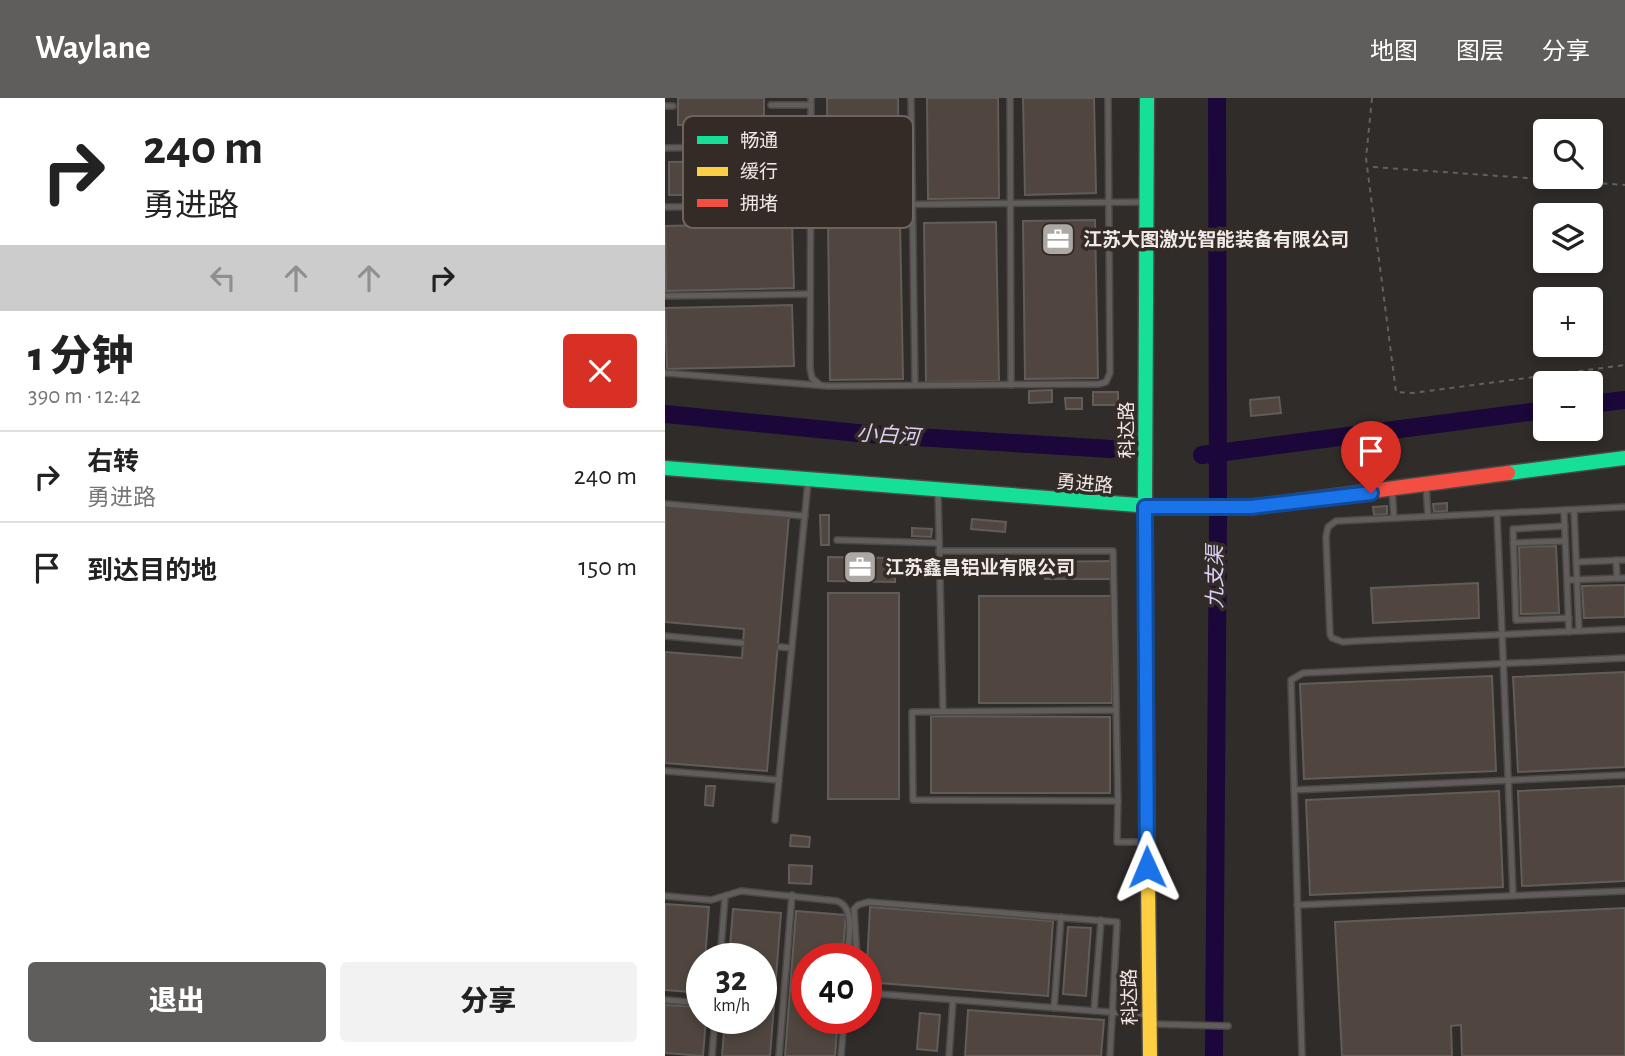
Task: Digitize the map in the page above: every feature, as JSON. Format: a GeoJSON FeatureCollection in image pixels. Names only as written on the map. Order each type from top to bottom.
{"type":"FeatureCollection","features":[{"type":"Feature","properties":{"kind":"street","name":"科达路"},"geometry":{"type":"LineString","coordinates":[[1147,98],[1145,507],[1150,1056]]}},
{"type":"Feature","properties":{"kind":"street","name":"勇进路"},"geometry":{"type":"LineString","coordinates":[[665,468],[1145,507],[1251,507],[1625,458]]}},
{"type":"Feature","properties":{"kind":"lane"},"geometry":{"type":"LineString","coordinates":[[911,98],[911,116]]}},
{"type":"Feature","properties":{"kind":"lane"},"geometry":{"type":"LineString","coordinates":[[1010,98],[1011,385]]}},
{"type":"Feature","properties":{"kind":"lane"},"geometry":{"type":"LineString","coordinates":[[665,373],[821,385],[1099,384],[1108,379],[1108,98]]}},
{"type":"Feature","properties":{"kind":"lane"},"geometry":{"type":"LineString","coordinates":[[771,105],[811,102]]}},
{"type":"Feature","properties":{"kind":"lane"},"geometry":{"type":"LineString","coordinates":[[665,106],[673,106]]}},
{"type":"Feature","properties":{"kind":"lane"},"geometry":{"type":"LineString","coordinates":[[665,148],[683,148]]}},
{"type":"Feature","properties":{"kind":"lane"},"geometry":{"type":"LineString","coordinates":[[915,386],[913,204],[1146,202]]}},
{"type":"Feature","properties":{"kind":"lane"},"geometry":{"type":"LineString","coordinates":[[665,207],[683,207]]}},
{"type":"Feature","properties":{"kind":"lane"},"geometry":{"type":"LineString","coordinates":[[811,228],[810,368],[812,378],[821,385]]}},
{"type":"Feature","properties":{"kind":"lane"},"geometry":{"type":"LineString","coordinates":[[665,296],[810,293]]}},
{"type":"Feature","properties":{"kind":"lane"},"geometry":{"type":"LineString","coordinates":[[775,820],[808,480]]}},
{"type":"Feature","properties":{"kind":"lane"},"geometry":{"type":"LineString","coordinates":[[1426,485],[1428,516]]}},
{"type":"Feature","properties":{"kind":"lane"},"geometry":{"type":"LineString","coordinates":[[938,490],[943,711]]}},
{"type":"Feature","properties":{"kind":"lane"},"geometry":{"type":"LineString","coordinates":[[1392,490],[1394,518]]}},
{"type":"Feature","properties":{"kind":"lane"},"geometry":{"type":"LineString","coordinates":[[665,504],[805,516]]}},
{"type":"Feature","properties":{"kind":"lane"},"geometry":{"type":"LineString","coordinates":[[1625,508],[1336,521],[1328,527],[1326,537],[1332,638],[1343,642],[1625,629]]}},
{"type":"Feature","properties":{"kind":"lane"},"geometry":{"type":"LineString","coordinates":[[1564,510],[1569,632]]}},
{"type":"Feature","properties":{"kind":"lane"},"geometry":{"type":"LineString","coordinates":[[1574,510],[1579,631]]}},
{"type":"Feature","properties":{"kind":"lane"},"geometry":{"type":"LineString","coordinates":[[1497,513],[1513,895]]}},
{"type":"Feature","properties":{"kind":"lane"},"geometry":{"type":"LineString","coordinates":[[1565,526],[1513,529],[1516,620],[1569,618]]}},
{"type":"Feature","properties":{"kind":"lane"},"geometry":{"type":"LineString","coordinates":[[837,540],[939,543]]}},
{"type":"Feature","properties":{"kind":"lane"},"geometry":{"type":"LineString","coordinates":[[1513,543],[1565,541]]}},
{"type":"Feature","properties":{"kind":"lane"},"geometry":{"type":"LineString","coordinates":[[939,551],[1113,551],[1117,842],[1147,842]]}},
{"type":"Feature","properties":{"kind":"lane"},"geometry":{"type":"LineString","coordinates":[[1566,562],[1625,559]]}},
{"type":"Feature","properties":{"kind":"lane"},"geometry":{"type":"LineString","coordinates":[[1616,560],[1617,578]]}},
{"type":"Feature","properties":{"kind":"lane"},"geometry":{"type":"LineString","coordinates":[[1500,577],[1515,576]]}},
{"type":"Feature","properties":{"kind":"lane"},"geometry":{"type":"LineString","coordinates":[[1567,580],[1625,578]]}},
{"type":"Feature","properties":{"kind":"lane"},"geometry":{"type":"LineString","coordinates":[[665,636],[742,643]]}},
{"type":"Feature","properties":{"kind":"lane"},"geometry":{"type":"LineString","coordinates":[[780,647],[792,648]]}},
{"type":"Feature","properties":{"kind":"lane"},"geometry":{"type":"LineString","coordinates":[[1302,1056],[1291,680],[1296,675],[1625,659]]}},
{"type":"Feature","properties":{"kind":"lane"},"geometry":{"type":"LineString","coordinates":[[1116,710],[912,712],[913,800],[1118,801]]}},
{"type":"Feature","properties":{"kind":"lane"},"geometry":{"type":"LineString","coordinates":[[665,771],[779,780]]}},
{"type":"Feature","properties":{"kind":"lane"},"geometry":{"type":"LineString","coordinates":[[1294,790],[1625,775]]}},
{"type":"Feature","properties":{"kind":"lane"},"geometry":{"type":"LineString","coordinates":[[665,896],[711,900],[741,891],[843,903],[849,911],[848,943]]}},
{"type":"Feature","properties":{"kind":"lane"},"geometry":{"type":"LineString","coordinates":[[1297,905],[1625,891]]}},
{"type":"Feature","properties":{"kind":"lane"},"geometry":{"type":"LineString","coordinates":[[779,1056],[792,895]]}},
{"type":"Feature","properties":{"kind":"lane"},"geometry":{"type":"LineString","coordinates":[[721,943],[725,897]]}},
{"type":"Feature","properties":{"kind":"lane"},"geometry":{"type":"LineString","coordinates":[[856,943],[855,909],[862,903],[1117,922],[1110,1056]]}},
{"type":"Feature","properties":{"kind":"lane"},"geometry":{"type":"LineString","coordinates":[[1054,1008],[1061,917]]}},
{"type":"Feature","properties":{"kind":"lane"},"geometry":{"type":"LineString","coordinates":[[1094,1011],[1101,920]]}},
{"type":"Feature","properties":{"kind":"lane"},"geometry":{"type":"LineString","coordinates":[[882,994],[1113,1012],[1175,1025],[1228,1026]]}},
{"type":"Feature","properties":{"kind":"lane"},"geometry":{"type":"LineString","coordinates":[[665,1000],[686,1002]]}},
{"type":"Feature","properties":{"kind":"lane"},"geometry":{"type":"LineString","coordinates":[[949,1056],[953,1000]]}},
{"type":"Feature","properties":{"kind":"lane"},"geometry":{"type":"LineString","coordinates":[[712,1056],[714,1034]]}},
{"type":"Feature","properties":{"kind":"lane"},"geometry":{"type":"LineString","coordinates":[[841,1056],[843,1034]]}},
{"type":"Feature","properties":{"kind":"path"},"geometry":{"type":"LineString","coordinates":[[1372,98],[1366,158],[1396,392],[1413,393],[1625,366]]}},
{"type":"Feature","properties":{"kind":"path"},"geometry":{"type":"LineString","coordinates":[[1373,167],[1625,186]]}},
{"type":"Feature","properties":{"kind":"building"},"geometry":{"type":"Polygon","coordinates":[[[678,98],[764,98],[764,116],[683,116],[683,125],[678,125],[678,98]]]}},
{"type":"Feature","properties":{"kind":"building"},"geometry":{"type":"Polygon","coordinates":[[[827,98],[898,98],[898,116],[827,116],[827,98]]]}},
{"type":"Feature","properties":{"kind":"building"},"geometry":{"type":"Polygon","coordinates":[[[927,98],[998,98],[999,198],[928,199],[927,98]]]}},
{"type":"Feature","properties":{"kind":"building"},"geometry":{"type":"Polygon","coordinates":[[[1023,98],[1094,98],[1096,193],[1025,195],[1023,98]]]}},
{"type":"Feature","properties":{"kind":"building"},"geometry":{"type":"Polygon","coordinates":[[[669,162],[683,162],[683,195],[669,195],[669,162]]]}},
{"type":"Feature","properties":{"kind":"building"},"geometry":{"type":"Polygon","coordinates":[[[1095,220],[1098,378],[1025,379],[1023,221],[1095,220]]]}},
{"type":"Feature","properties":{"kind":"building"},"geometry":{"type":"Polygon","coordinates":[[[996,222],[999,381],[926,382],[924,223],[996,222]]]}},
{"type":"Feature","properties":{"kind":"building"},"geometry":{"type":"Polygon","coordinates":[[[665,226],[792,228],[794,288],[666,291],[665,226]]]}},
{"type":"Feature","properties":{"kind":"building"},"geometry":{"type":"Polygon","coordinates":[[[828,228],[900,228],[903,379],[830,380],[828,228]]]}},
{"type":"Feature","properties":{"kind":"building"},"geometry":{"type":"Polygon","coordinates":[[[792,305],[794,366],[667,369],[665,308],[792,305]]]}},
{"type":"Feature","properties":{"kind":"building"},"geometry":{"type":"Polygon","coordinates":[[[1052,390],[1052,402],[1029,403],[1029,391],[1052,390]]]}},
{"type":"Feature","properties":{"kind":"building"},"geometry":{"type":"Polygon","coordinates":[[[1093,392],[1118,392],[1118,405],[1093,405],[1093,392]]]}},
{"type":"Feature","properties":{"kind":"building"},"geometry":{"type":"Polygon","coordinates":[[[1279,397],[1281,413],[1251,416],[1250,400],[1279,397]]]}},
{"type":"Feature","properties":{"kind":"building"},"geometry":{"type":"Polygon","coordinates":[[[1065,398],[1082,398],[1082,409],[1066,409],[1065,398]]]}},
{"type":"Feature","properties":{"kind":"building"},"geometry":{"type":"Polygon","coordinates":[[[1447,503],[1447,511],[1434,512],[1433,504],[1447,503]]]}},
{"type":"Feature","properties":{"kind":"building"},"geometry":{"type":"Polygon","coordinates":[[[665,505],[789,516],[767,771],[665,763],[665,652],[742,658],[744,629],[665,622],[665,505]]]}},
{"type":"Feature","properties":{"kind":"building"},"geometry":{"type":"Polygon","coordinates":[[[1387,506],[1387,514],[1374,515],[1373,507],[1387,506]]]}},
{"type":"Feature","properties":{"kind":"building"},"geometry":{"type":"Polygon","coordinates":[[[820,515],[829,515],[829,545],[821,545],[820,515]]]}},
{"type":"Feature","properties":{"kind":"building"},"geometry":{"type":"Polygon","coordinates":[[[972,519],[1006,522],[1005,532],[971,529],[972,519]]]}},
{"type":"Feature","properties":{"kind":"building"},"geometry":{"type":"Polygon","coordinates":[[[912,528],[932,529],[931,537],[912,536],[912,528]]]}},
{"type":"Feature","properties":{"kind":"building"},"geometry":{"type":"Polygon","coordinates":[[[1556,546],[1559,613],[1521,614],[1519,547],[1556,546]]]}},
{"type":"Feature","properties":{"kind":"building"},"geometry":{"type":"Polygon","coordinates":[[[828,557],[895,558],[895,582],[828,581],[828,557]]]}},
{"type":"Feature","properties":{"kind":"building"},"geometry":{"type":"Polygon","coordinates":[[[1111,561],[1111,579],[1045,579],[1045,562],[1111,561]]]}},
{"type":"Feature","properties":{"kind":"building"},"geometry":{"type":"Polygon","coordinates":[[[1478,583],[1479,618],[1373,623],[1371,588],[1478,583]]]}},
{"type":"Feature","properties":{"kind":"building"},"geometry":{"type":"Polygon","coordinates":[[[1625,585],[1625,617],[1584,618],[1582,586],[1625,585]]]}},
{"type":"Feature","properties":{"kind":"building"},"geometry":{"type":"Polygon","coordinates":[[[828,593],[899,593],[899,799],[828,799],[828,593]]]}},
{"type":"Feature","properties":{"kind":"building"},"geometry":{"type":"Polygon","coordinates":[[[979,596],[1112,596],[1112,703],[979,703],[979,596]]]}},
{"type":"Feature","properties":{"kind":"building"},"geometry":{"type":"Polygon","coordinates":[[[1625,672],[1625,767],[1518,772],[1513,677],[1625,672]]]}},
{"type":"Feature","properties":{"kind":"building"},"geometry":{"type":"Polygon","coordinates":[[[1492,676],[1496,771],[1304,779],[1300,684],[1492,676]]]}},
{"type":"Feature","properties":{"kind":"building"},"geometry":{"type":"Polygon","coordinates":[[[931,716],[1110,717],[1110,793],[931,793],[931,716]]]}},
{"type":"Feature","properties":{"kind":"building"},"geometry":{"type":"Polygon","coordinates":[[[706,786],[715,786],[713,806],[705,805],[706,786]]]}},
{"type":"Feature","properties":{"kind":"building"},"geometry":{"type":"Polygon","coordinates":[[[1625,786],[1625,881],[1522,886],[1518,791],[1625,786]]]}},
{"type":"Feature","properties":{"kind":"building"},"geometry":{"type":"Polygon","coordinates":[[[1499,791],[1503,887],[1310,895],[1306,800],[1499,791]]]}},
{"type":"Feature","properties":{"kind":"building"},"geometry":{"type":"Polygon","coordinates":[[[791,835],[810,837],[809,847],[790,846],[791,835]]]}},
{"type":"Feature","properties":{"kind":"building"},"geometry":{"type":"Polygon","coordinates":[[[789,865],[812,866],[811,884],[789,883],[789,865]]]}},
{"type":"Feature","properties":{"kind":"building"},"geometry":{"type":"Polygon","coordinates":[[[665,904],[709,907],[706,943],[686,943],[686,992],[665,990],[665,904]]]}},
{"type":"Feature","properties":{"kind":"building"},"geometry":{"type":"Polygon","coordinates":[[[870,907],[1053,921],[1048,996],[882,983],[882,943],[868,943],[870,907]]]}},
{"type":"Feature","properties":{"kind":"building"},"geometry":{"type":"Polygon","coordinates":[[[1625,908],[1625,1056],[1462,1056],[1461,1025],[1451,1026],[1452,1056],[1342,1056],[1335,922],[1625,908]]]}},
{"type":"Feature","properties":{"kind":"building"},"geometry":{"type":"Polygon","coordinates":[[[733,909],[781,913],[777,965],[777,943],[730,943],[733,909]]]}},
{"type":"Feature","properties":{"kind":"building"},"geometry":{"type":"Polygon","coordinates":[[[796,911],[846,915],[843,943],[794,943],[796,911]]]}},
{"type":"Feature","properties":{"kind":"building"},"geometry":{"type":"Polygon","coordinates":[[[1068,927],[1091,928],[1086,996],[1063,994],[1068,927]]]}},
{"type":"Feature","properties":{"kind":"building"},"geometry":{"type":"Polygon","coordinates":[[[791,977],[791,1034],[837,1034],[835,1056],[785,1056],[791,977]]]}},
{"type":"Feature","properties":{"kind":"building"},"geometry":{"type":"Polygon","coordinates":[[[665,1005],[686,1006],[686,1034],[705,1034],[703,1056],[665,1053],[665,1005]]]}},
{"type":"Feature","properties":{"kind":"building"},"geometry":{"type":"Polygon","coordinates":[[[968,1010],[1104,1020],[1101,1056],[965,1056],[968,1010]]]}},
{"type":"Feature","properties":{"kind":"building"},"geometry":{"type":"Polygon","coordinates":[[[920,1013],[940,1015],[937,1051],[917,1049],[920,1013]]]}},
{"type":"Feature","properties":{"kind":"building"},"geometry":{"type":"Polygon","coordinates":[[[724,1034],[772,1034],[770,1056],[722,1056],[724,1034]]]}},
{"type":"Feature","properties":{"kind":"waterway","name":"九支渠"},"geometry":{"type":"LineString","coordinates":[[1214,1056],[1218,516],[1217,98]]}},
{"type":"Feature","properties":{"kind":"waterway"},"geometry":{"type":"LineString","coordinates":[[1603,403],[1625,400]]}},
{"type":"Feature","properties":{"kind":"waterway"},"geometry":{"type":"LineString","coordinates":[[1202,455],[1533,412]]}},
{"type":"Feature","properties":{"kind":"waterway","name":"小白河"},"geometry":{"type":"LineString","coordinates":[[665,414],[868,434],[1111,449]]}},
{"type":"Feature","properties":{"kind":"traffic: fast"},"geometry":{"type":"LineString","coordinates":[[1147,98],[1145,507],[1148,878]]}},
{"type":"Feature","properties":{"kind":"traffic: fast"},"geometry":{"type":"LineString","coordinates":[[1508,473],[1625,458]]}},
{"type":"Feature","properties":{"kind":"traffic: fast"},"geometry":{"type":"LineString","coordinates":[[665,468],[1163,507]]}},
{"type":"Feature","properties":{"kind":"traffic: slow"},"geometry":{"type":"LineString","coordinates":[[1148,878],[1150,1056]]}},
{"type":"Feature","properties":{"kind":"traffic: jam"},"geometry":{"type":"LineString","coordinates":[[1163,507],[1251,507],[1508,473]]}},
{"type":"Feature","properties":{"kind":"place","name":"江苏大图激光智能装备有限公司"},"geometry":{"type":"Point","coordinates":[1058,239]}},
{"type":"Feature","properties":{"kind":"place","name":"江苏鑫昌铝业有限公司"},"geometry":{"type":"Point","coordinates":[860,567]}},
{"type":"Feature","properties":{"kind":"route"},"geometry":{"type":"LineString","coordinates":[[1147,867],[1145,507],[1251,507],[1371,493]]}}]}
